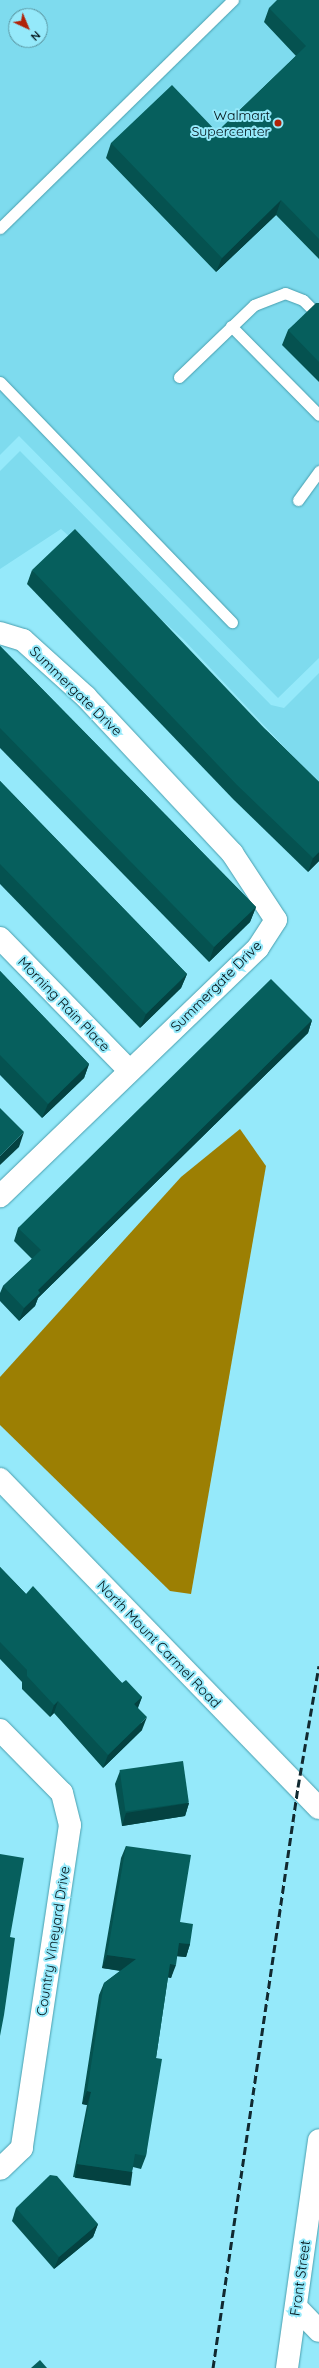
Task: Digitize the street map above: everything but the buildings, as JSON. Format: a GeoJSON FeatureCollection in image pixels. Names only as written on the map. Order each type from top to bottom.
{"type":"FeatureCollection","features":[{"type":"Feature","properties":{"kind":"street","name":"Summergate Drive"},"geometry":{"type":"LineString","coordinates":[[0,633],[23,640],[86,697],[232,853],[276,920],[258,948],[129,1070],[0,1196]]}},
{"type":"Feature","properties":{"kind":"street","name":"Morning Rain Place"},"geometry":{"type":"LineString","coordinates":[[0,938],[129,1070]]}},
{"type":"Feature","properties":{"kind":"street","name":"North Mount Carmel Road"},"geometry":{"type":"LineString","coordinates":[[0,1479],[319,1808]]}},
{"type":"Feature","properties":{"kind":"street","name":"Country Vineyard Drive"},"geometry":{"type":"LineString","coordinates":[[0,1730],[62,1793],[70,1825],[22,2148],[0,2169]]}},
{"type":"Feature","properties":{"kind":"street","name":"Front Street"},"geometry":{"type":"LineString","coordinates":[[287,2368],[319,2140]]}},
{"type":"Feature","properties":{"kind":"street"},"geometry":{"type":"LineString","coordinates":[[296,2307],[319,2331]]}},
{"type":"Feature","properties":{"kind":"lane"},"geometry":{"type":"LineString","coordinates":[[0,228],[233,0]]}},
{"type":"Feature","properties":{"kind":"lane"},"geometry":{"type":"LineString","coordinates":[[179,377],[254,305],[286,293],[303,300],[316,313]]}},
{"type":"Feature","properties":{"kind":"lane"},"geometry":{"type":"LineString","coordinates":[[231,326],[319,415]]}},
{"type":"Feature","properties":{"kind":"lane"},"geometry":{"type":"LineString","coordinates":[[0,382],[232,622]]}},
{"type":"Feature","properties":{"kind":"lane"},"geometry":{"type":"LineString","coordinates":[[298,500],[319,471]]}},
{"type":"Feature","properties":{"kind":"shaded area"},"geometry":{"type":"Polygon","coordinates":[[[0,0],[319,0],[319,658],[278,698],[19,436],[0,455],[0,0]]]}},
{"type":"Feature","properties":{"kind":"shaded area"},"geometry":{"type":"Polygon","coordinates":[[[20,451],[271,705],[284,708],[319,673],[319,784],[183,639],[61,529],[0,569],[0,471],[20,451]]]}},
{"type":"Feature","properties":{"kind":"shaded area"},"geometry":{"type":"Polygon","coordinates":[[[240,1129],[266,1166],[191,1594],[170,1591],[0,1425],[0,1377],[181,1177],[240,1129]]]}},
{"type":"Feature","properties":{"kind":"railway"},"geometry":{"type":"LineString","coordinates":[[213,2368],[298,1787],[319,1666]]}},
{"type":"Feature","properties":{"kind":"place","name":"Walmart Supercenter"},"geometry":{"type":"Point","coordinates":[278,123]}}]}
